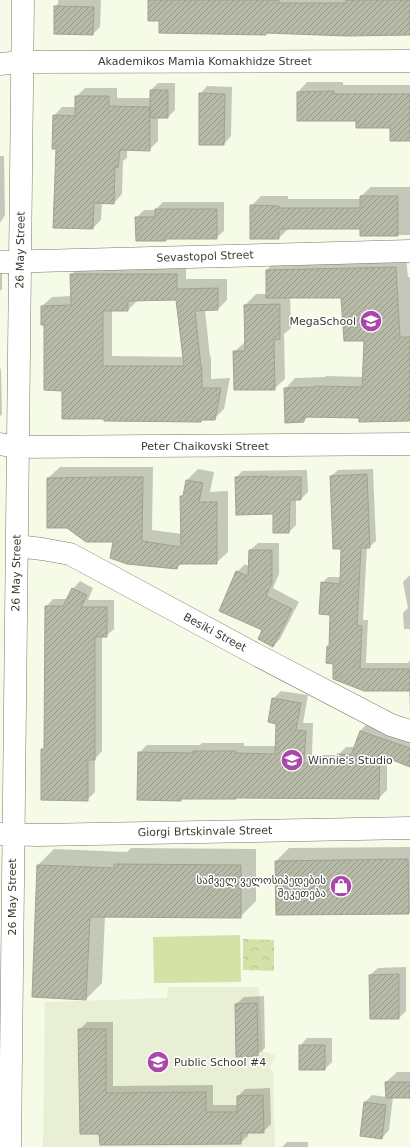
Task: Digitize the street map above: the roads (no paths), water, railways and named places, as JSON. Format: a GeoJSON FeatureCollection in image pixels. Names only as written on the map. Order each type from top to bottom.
{"type":"FeatureCollection","features":[{"type":"Feature","properties":{"kind":"street","name":"26 May Street"},"geometry":{"type":"LineString","coordinates":[[10,1147],[6,834],[8,568],[17,546],[9,446],[10,261],[22,62],[23,0]]}},
{"type":"Feature","properties":{"kind":"street","name":"Akademikos Mamia Komakhidze Street"},"geometry":{"type":"LineString","coordinates":[[0,64],[22,62],[410,61]]}},
{"type":"Feature","properties":{"kind":"street","name":"Sevastopol Street"},"geometry":{"type":"LineString","coordinates":[[10,261],[410,250]]}},
{"type":"Feature","properties":{"kind":"street","name":"Peter Chaikovski Street"},"geometry":{"type":"LineString","coordinates":[[9,446],[410,444]]}},
{"type":"Feature","properties":{"kind":"street","name":"Besiki Street"},"geometry":{"type":"LineString","coordinates":[[17,546],[70,554],[257,655],[391,725],[410,731]]}},
{"type":"Feature","properties":{"kind":"street","name":"Giorgi Brtskinvale Street"},"geometry":{"type":"LineString","coordinates":[[6,834],[38,835],[410,828]]}},
{"type":"Feature","properties":{"kind":"place","name":"MegaSchool"},"geometry":{"type":"Point","coordinates":[371,321]}},
{"type":"Feature","properties":{"kind":"place","name":"Winnie's Studio"},"geometry":{"type":"Point","coordinates":[292,760]}},
{"type":"Feature","properties":{"kind":"place","name":"სამველ ველოსიპედების შეკეთება"},"geometry":{"type":"Point","coordinates":[341,886]}},
{"type":"Feature","properties":{"kind":"place","name":"Public School #4"},"geometry":{"type":"Point","coordinates":[158,1062]}}]}
